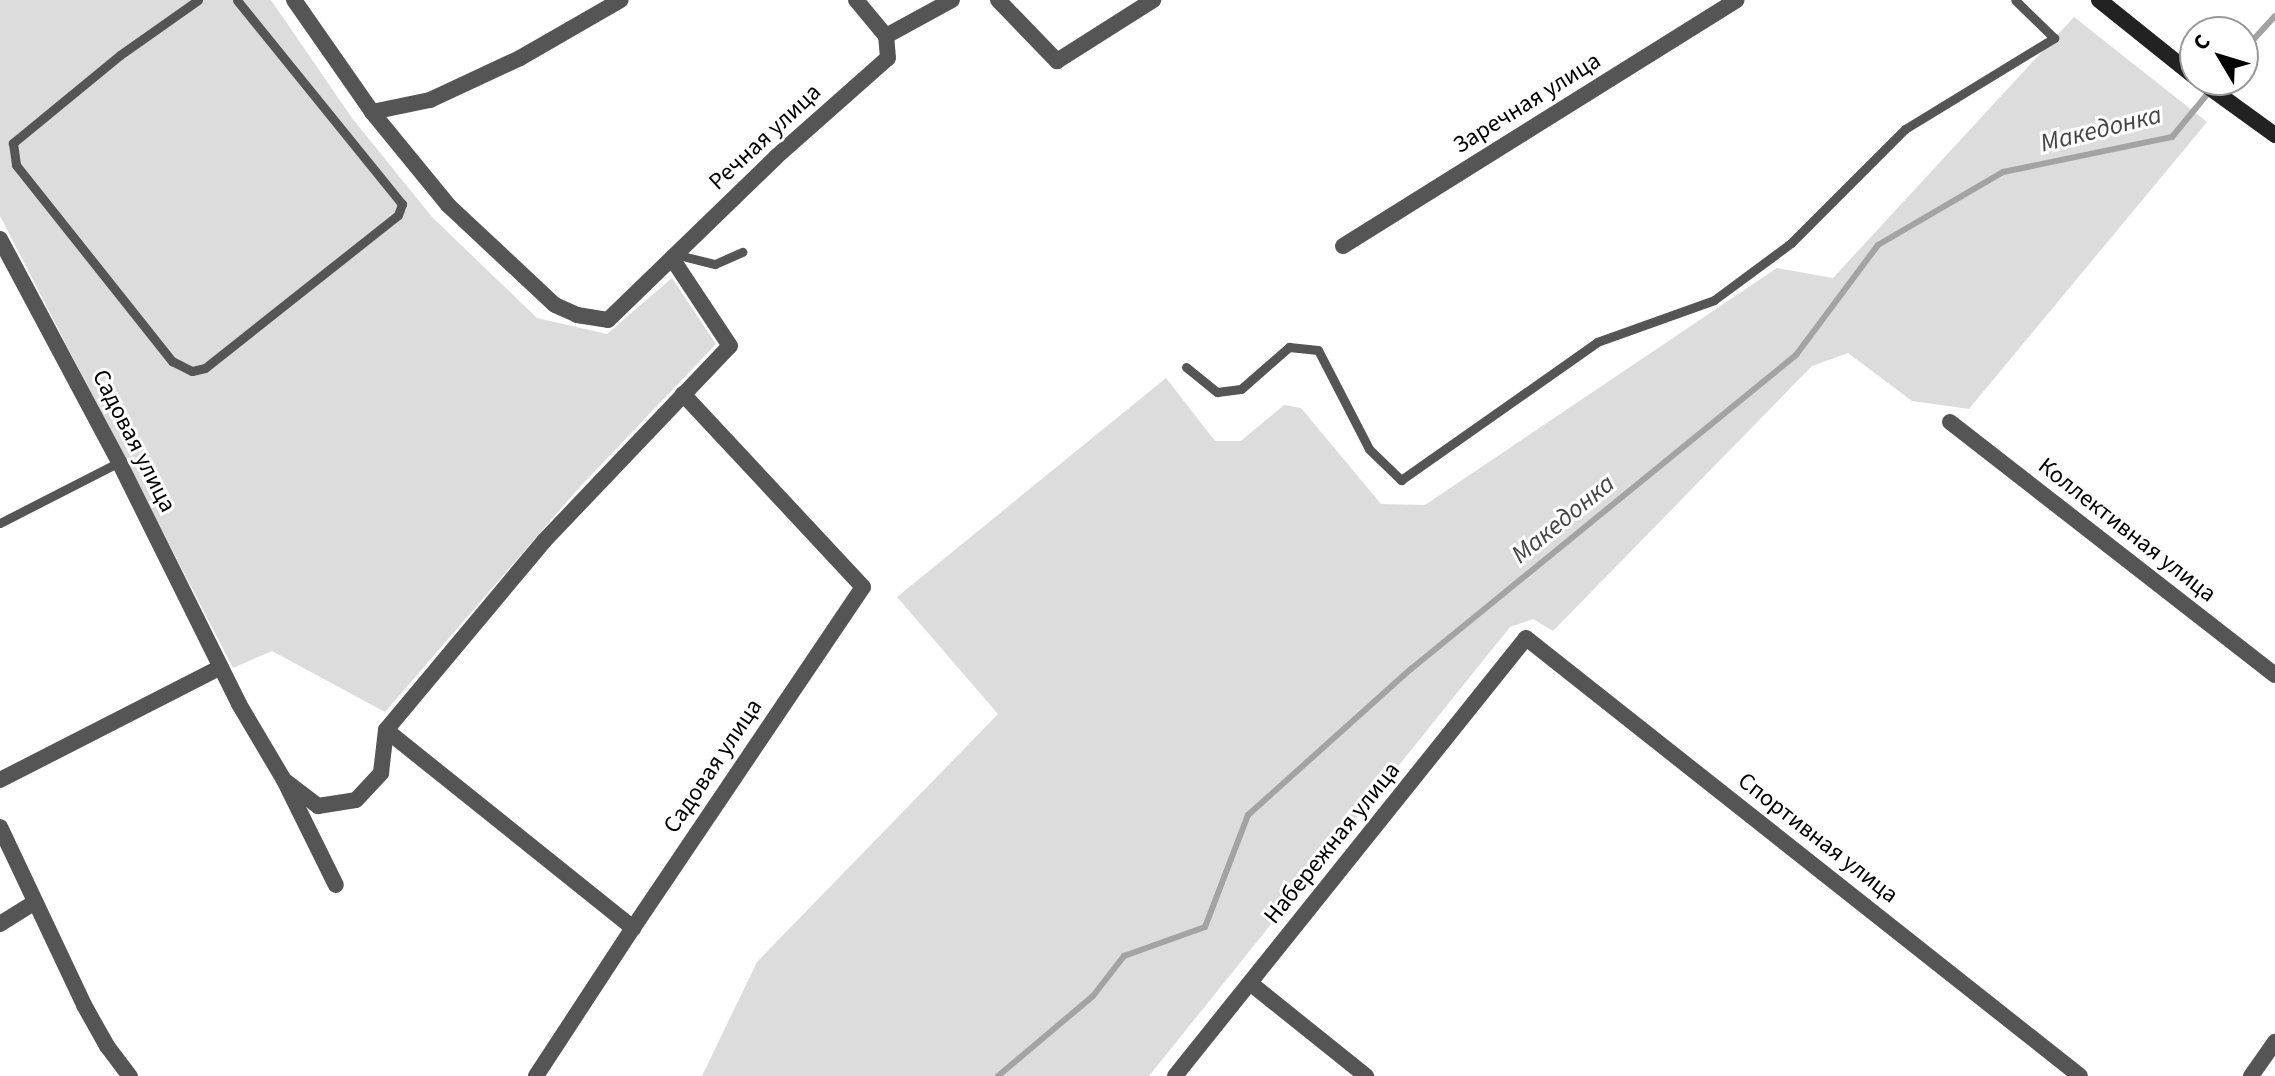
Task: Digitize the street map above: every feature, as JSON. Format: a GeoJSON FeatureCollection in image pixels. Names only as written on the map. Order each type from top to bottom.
{"type":"FeatureCollection","features":[{"type":"Feature","properties":{"kind":"main road"},"geometry":{"type":"LineString","coordinates":[[2109,3],[2179,64]]}},
{"type":"Feature","properties":{"kind":"main road"},"geometry":{"type":"LineString","coordinates":[[2221,96],[2275,135]]}},
{"type":"Feature","properties":{"kind":"street"},"geometry":{"type":"LineString","coordinates":[[294,0],[372,112],[430,100],[520,58],[621,0]]}},
{"type":"Feature","properties":{"kind":"street"},"geometry":{"type":"LineString","coordinates":[[856,0],[886,36],[952,0]]}},
{"type":"Feature","properties":{"kind":"street"},"geometry":{"type":"LineString","coordinates":[[998,0],[1057,61],[1153,0]]}},
{"type":"Feature","properties":{"kind":"street","name":"Заречная улица"},"geometry":{"type":"LineString","coordinates":[[1343,246],[1736,0]]}},
{"type":"Feature","properties":{"kind":"street","name":"Речная улица"},"geometry":{"type":"LineString","coordinates":[[372,112],[448,205],[555,305],[577,315],[608,320],[776,157],[888,58],[886,36]]}},
{"type":"Feature","properties":{"kind":"street","name":"Садовая улица"},"geometry":{"type":"LineString","coordinates":[[0,239],[119,462],[221,667],[284,780],[336,885]]}},
{"type":"Feature","properties":{"kind":"street"},"geometry":{"type":"LineString","coordinates":[[284,780],[318,806],[356,800],[381,773],[386,730],[544,541],[730,346],[675,257]]}},
{"type":"Feature","properties":{"kind":"street","name":"Садовая улица"},"geometry":{"type":"LineString","coordinates":[[633,928],[863,587],[683,394]]}},
{"type":"Feature","properties":{"kind":"street","name":"Коллективная улица"},"geometry":{"type":"LineString","coordinates":[[1950,422],[2275,675]]}},
{"type":"Feature","properties":{"kind":"street","name":"Набережная улица"},"geometry":{"type":"LineString","coordinates":[[1175,1076],[1526,638]]}},
{"type":"Feature","properties":{"kind":"street","name":"Спортивная улица"},"geometry":{"type":"LineString","coordinates":[[1526,638],[2080,1076]]}},
{"type":"Feature","properties":{"kind":"street"},"geometry":{"type":"LineString","coordinates":[[0,780],[221,667]]}},
{"type":"Feature","properties":{"kind":"street"},"geometry":{"type":"LineString","coordinates":[[386,730],[633,928],[536,1076]]}},
{"type":"Feature","properties":{"kind":"street"},"geometry":{"type":"LineString","coordinates":[[0,827],[84,1005],[107,1046],[130,1076]]}},
{"type":"Feature","properties":{"kind":"street"},"geometry":{"type":"LineString","coordinates":[[0,924],[35,902]]}},
{"type":"Feature","properties":{"kind":"street"},"geometry":{"type":"LineString","coordinates":[[1250,983],[1366,1076]]}},
{"type":"Feature","properties":{"kind":"street"},"geometry":{"type":"LineString","coordinates":[[2251,1076],[2275,1042]]}},
{"type":"Feature","properties":{"kind":"lane"},"geometry":{"type":"LineString","coordinates":[[198,0],[120,55],[13,143],[16,165],[172,361],[192,371],[205,368],[398,215],[402,204],[237,0]]}},
{"type":"Feature","properties":{"kind":"lane"},"geometry":{"type":"LineString","coordinates":[[1186,367],[1217,392],[1241,389],[1289,347],[1318,350],[1369,449],[1401,480],[1597,342],[1714,300],[1791,243],[1905,129],[2054,38],[2015,0]]}},
{"type":"Feature","properties":{"kind":"lane"},"geometry":{"type":"LineString","coordinates":[[675,257],[715,264],[742,252]]}},
{"type":"Feature","properties":{"kind":"lane"},"geometry":{"type":"LineString","coordinates":[[0,523],[119,462]]}},
{"type":"Feature","properties":{"kind":"shaded area"},"geometry":{"type":"Polygon","coordinates":[[[0,0],[271,0],[352,118],[432,217],[537,318],[607,334],[672,278],[716,344],[577,490],[385,712],[272,651],[233,668],[0,216],[0,0]]]}},
{"type":"Feature","properties":{"kind":"shaded area"},"geometry":{"type":"Polygon","coordinates":[[[2074,17],[2207,122],[1969,409],[1912,401],[1848,353],[1812,366],[1553,631],[1533,619],[1510,627],[1149,1076],[702,1076],[757,962],[998,714],[897,597],[1166,378],[1215,441],[1241,441],[1284,405],[1301,408],[1381,504],[1425,505],[1777,268],[1833,278],[2074,17]]]}},
{"type":"Feature","properties":{"kind":"waterway","name":"Македонка"},"geometry":{"type":"LineString","coordinates":[[2259,34],[2275,16]]}},
{"type":"Feature","properties":{"kind":"waterway","name":"Македонка"},"geometry":{"type":"LineString","coordinates":[[998,1076],[1093,996],[1124,956],[1205,927],[1248,815],[1411,669],[1796,355],[1878,245],[2003,172],[2172,137],[2206,96]]}}]}
